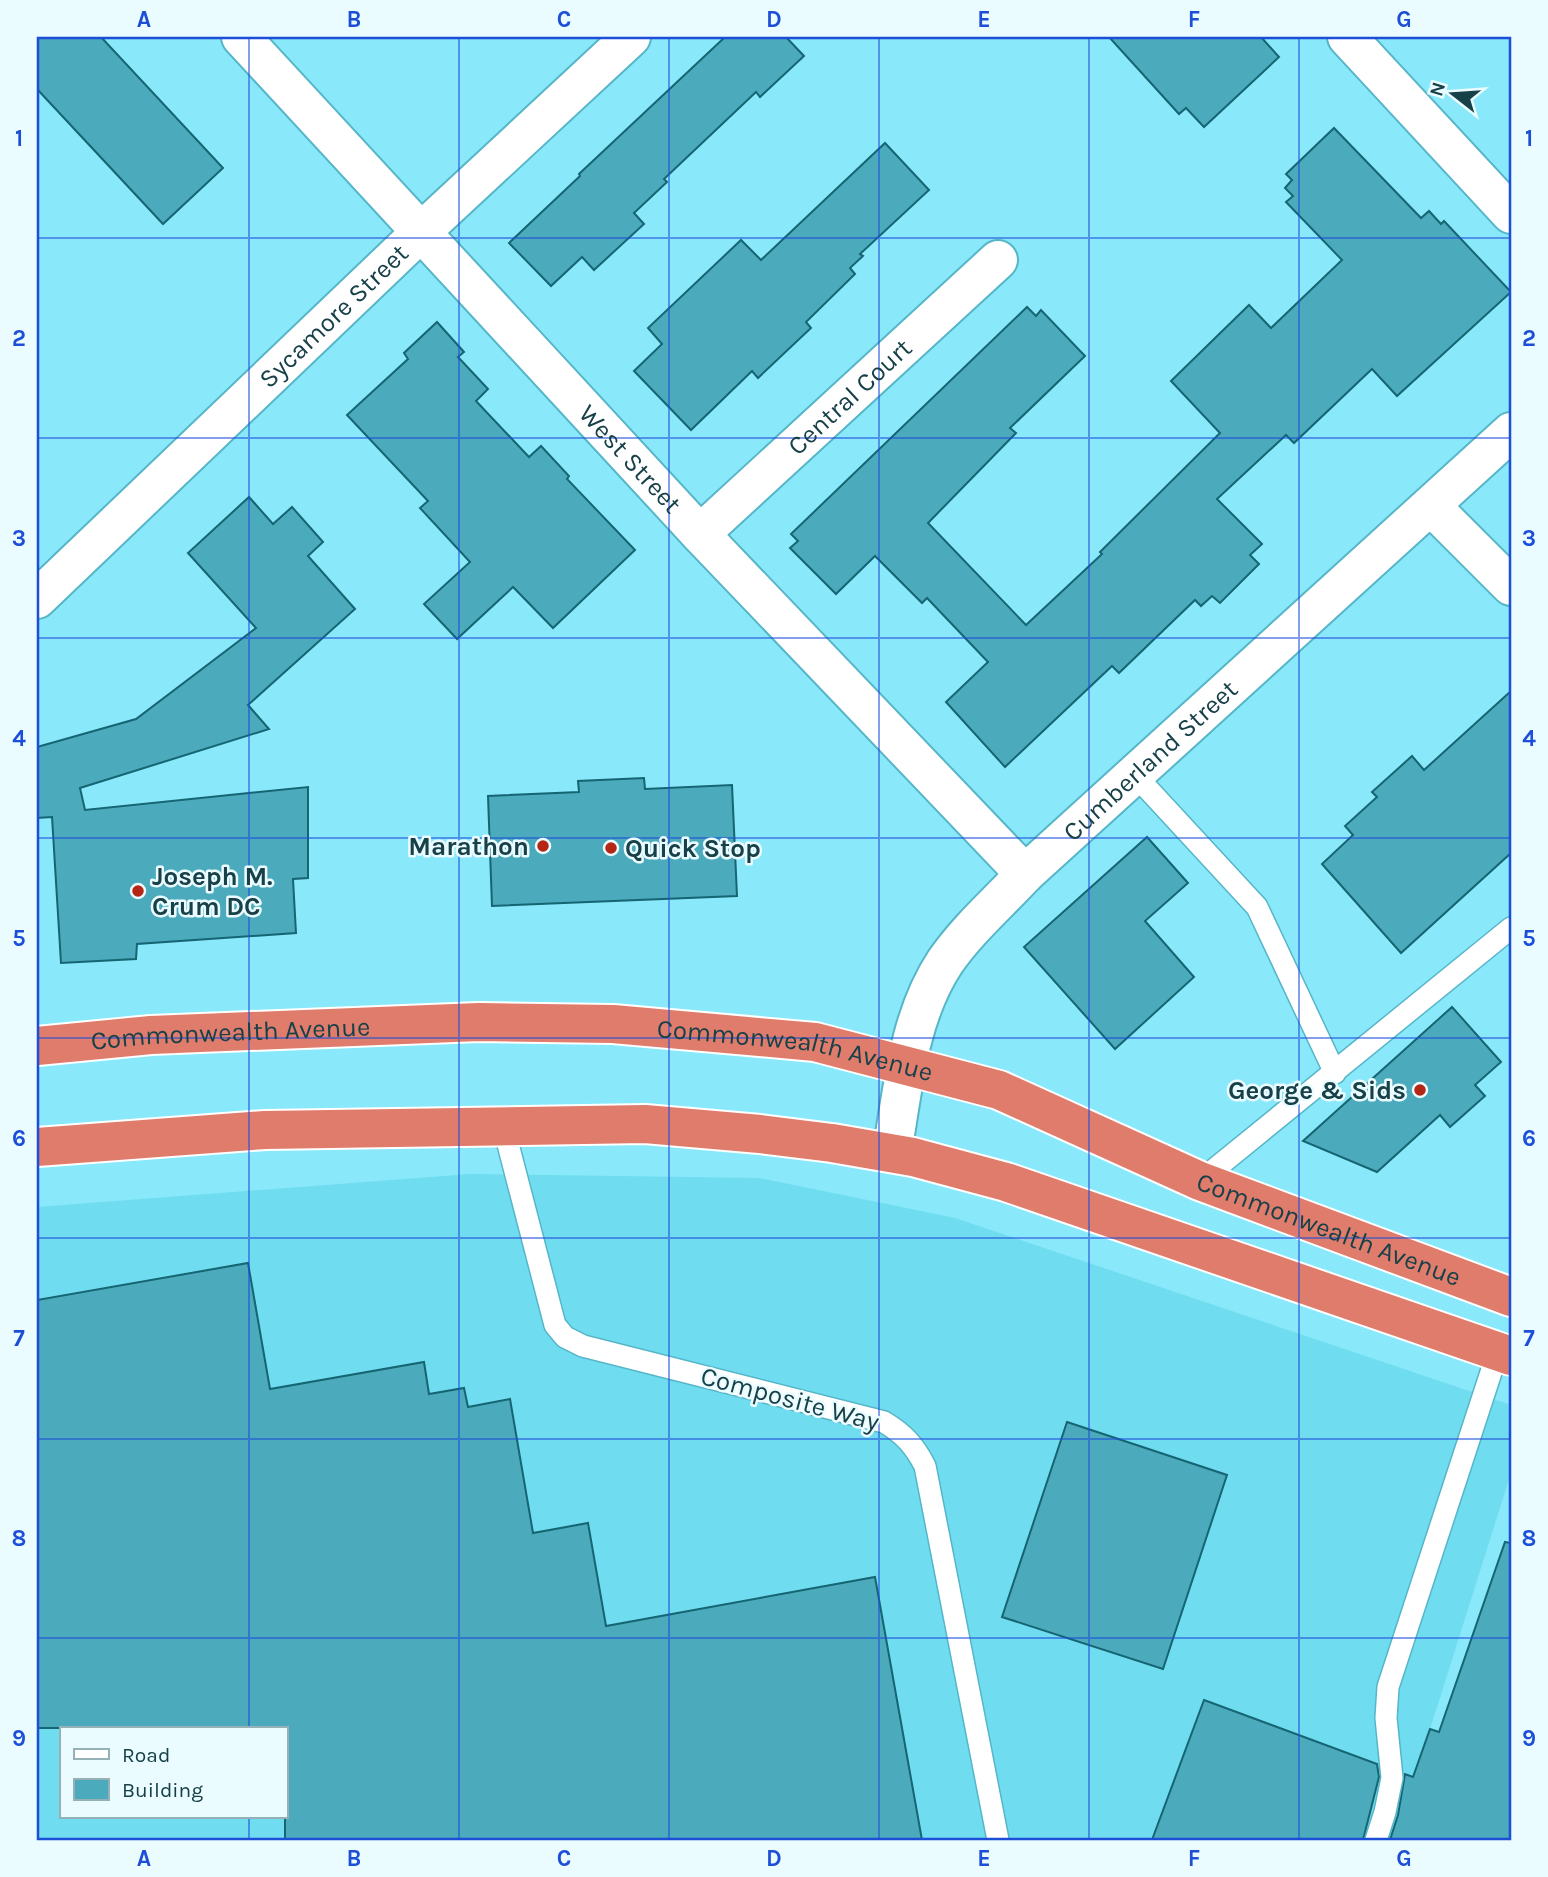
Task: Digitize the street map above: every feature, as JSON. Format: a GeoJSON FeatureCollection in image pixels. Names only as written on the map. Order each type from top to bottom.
{"type":"FeatureCollection","features":[{"type":"Feature","properties":{"kind":"highway","name":"Commonwealth Avenue"},"geometry":{"type":"LineString","coordinates":[[37,1046],[151,1035],[479,1021],[600,1024],[815,1042],[999,1090],[1200,1181],[1511,1297]]}},
{"type":"Feature","properties":{"kind":"highway"},"geometry":{"type":"LineString","coordinates":[[37,1147],[265,1130],[503,1125],[645,1124],[772,1135],[892,1153],[1006,1182],[1505,1353]]}},
{"type":"Feature","properties":{"kind":"street","name":"West Street"},"geometry":{"type":"LineString","coordinates":[[242,37],[701,534],[1025,874]]}},
{"type":"Feature","properties":{"kind":"street","name":"Sycamore Street"},"geometry":{"type":"LineString","coordinates":[[37,599],[421,232],[631,37]]}},
{"type":"Feature","properties":{"kind":"street"},"geometry":{"type":"LineString","coordinates":[[1347,37],[1511,214]]}},
{"type":"Feature","properties":{"kind":"street","name":"Central Court"},"geometry":{"type":"LineString","coordinates":[[701,534],[998,260]]}},
{"type":"Feature","properties":{"kind":"street","name":"Cumberland Street"},"geometry":{"type":"LineString","coordinates":[[892,1153],[921,1009],[945,963],[963,939],[1025,874],[1511,432]]}},
{"type":"Feature","properties":{"kind":"street"},"geometry":{"type":"LineString","coordinates":[[1431,506],[1511,586]]}},
{"type":"Feature","properties":{"kind":"lane"},"geometry":{"type":"LineString","coordinates":[[1135,775],[1257,907],[1335,1073]]}},
{"type":"Feature","properties":{"kind":"lane"},"geometry":{"type":"LineString","coordinates":[[1200,1181],[1511,928]]}},
{"type":"Feature","properties":{"kind":"lane","name":"Composite Way"},"geometry":{"type":"LineString","coordinates":[[503,1125],[555,1325],[565,1337],[583,1346],[884,1422],[902,1432],[915,1446],[925,1466],[998,1840]]}},
{"type":"Feature","properties":{"kind":"lane"},"geometry":{"type":"LineString","coordinates":[[1376,1840],[1392,1777],[1386,1718],[1388,1687],[1505,1353]]}},
{"type":"Feature","properties":{"kind":"shaded area"},"geometry":{"type":"Polygon","coordinates":[[[470,1174],[759,1178],[955,1218],[1511,1405],[1511,1473],[1395,1840],[37,1840],[37,1207],[470,1174]]]}},
{"type":"Feature","properties":{"kind":"building"},"geometry":{"type":"Polygon","coordinates":[[[37,37],[101,37],[223,168],[163,224],[37,89],[37,37]]]}},
{"type":"Feature","properties":{"kind":"building"},"geometry":{"type":"Polygon","coordinates":[[[725,37],[786,37],[804,56],[760,97],[756,92],[664,179],[667,182],[634,213],[644,224],[594,270],[582,257],[551,286],[509,243],[725,37]]]}},
{"type":"Feature","properties":{"kind":"building"},"geometry":{"type":"Polygon","coordinates":[[[1109,37],[1261,37],[1279,57],[1204,127],[1186,108],[1179,114],[1109,37]]]}},
{"type":"Feature","properties":{"kind":"building"},"geometry":{"type":"Polygon","coordinates":[[[1334,128],[1421,218],[1429,211],[1441,224],[1444,221],[1511,292],[1397,396],[1372,369],[1294,443],[1286,435],[1217,499],[1262,544],[1250,555],[1259,564],[1220,603],[1212,596],[1201,606],[1195,600],[1119,673],[1112,666],[1005,767],[946,702],[988,662],[927,598],[922,603],[875,556],[836,594],[790,548],[798,541],[791,534],[1027,307],[1036,316],[1041,310],[1085,356],[1010,428],[1016,433],[928,523],[1026,625],[1102,554],[1100,552],[1220,433],[1171,381],[1249,305],[1271,328],[1342,260],[1286,202],[1293,196],[1285,188],[1292,180],[1286,174],[1334,128]]]}},
{"type":"Feature","properties":{"kind":"building"},"geometry":{"type":"Polygon","coordinates":[[[885,143],[929,190],[860,254],[863,256],[850,268],[855,274],[806,322],[811,328],[758,378],[752,371],[691,430],[634,371],[662,344],[648,328],[741,240],[761,260],[885,143]]]}},
{"type":"Feature","properties":{"kind":"building"},"geometry":{"type":"Polygon","coordinates":[[[437,322],[464,352],[458,357],[488,389],[476,401],[529,457],[541,446],[569,476],[567,479],[635,550],[553,628],[513,587],[457,639],[424,604],[470,562],[420,508],[428,501],[347,415],[408,359],[404,353],[437,322]]]}},
{"type":"Feature","properties":{"kind":"building"},"geometry":{"type":"Polygon","coordinates":[[[249,497],[273,524],[292,507],[323,542],[308,556],[355,609],[248,705],[269,729],[80,788],[85,810],[308,787],[308,878],[293,879],[296,933],[137,944],[136,959],[61,963],[52,817],[37,818],[37,747],[136,719],[256,628],[188,553],[249,497]]]}},
{"type":"Feature","properties":{"kind":"building"},"geometry":{"type":"Polygon","coordinates":[[[1511,691],[1511,853],[1401,953],[1322,864],[1353,835],[1345,826],[1377,797],[1372,792],[1412,756],[1424,770],[1511,691]]]}},
{"type":"Feature","properties":{"kind":"building"},"geometry":{"type":"Polygon","coordinates":[[[644,778],[645,789],[732,785],[737,896],[492,906],[488,796],[579,792],[578,781],[644,778]]]}},
{"type":"Feature","properties":{"kind":"building"},"geometry":{"type":"Polygon","coordinates":[[[1147,837],[1188,883],[1145,921],[1194,977],[1115,1049],[1024,947],[1147,837]]]}},
{"type":"Feature","properties":{"kind":"building","name":"George & Sids"},"geometry":{"type":"Polygon","coordinates":[[[1452,1007],[1501,1062],[1475,1085],[1485,1096],[1450,1127],[1440,1115],[1377,1172],[1303,1141],[1452,1007]]]}},
{"type":"Feature","properties":{"kind":"building"},"geometry":{"type":"Polygon","coordinates":[[[248,1263],[270,1389],[424,1362],[429,1394],[464,1388],[468,1407],[510,1399],[533,1533],[588,1523],[606,1626],[875,1577],[922,1840],[285,1840],[287,1727],[37,1728],[37,1300],[248,1263]]]}},
{"type":"Feature","properties":{"kind":"building"},"geometry":{"type":"Polygon","coordinates":[[[1067,1422],[1227,1475],[1163,1669],[1002,1617],[1067,1422]]]}},
{"type":"Feature","properties":{"kind":"building"},"geometry":{"type":"Polygon","coordinates":[[[1505,1542],[1511,1543],[1511,1840],[1390,1840],[1398,1815],[1405,1774],[1413,1777],[1430,1729],[1439,1732],[1505,1542]]]}},
{"type":"Feature","properties":{"kind":"building"},"geometry":{"type":"Polygon","coordinates":[[[1204,1700],[1377,1764],[1379,1777],[1363,1840],[1152,1840],[1204,1700]]]}},
{"type":"Feature","properties":{"kind":"place","name":"Marathon"},"geometry":{"type":"Point","coordinates":[543,846]}},
{"type":"Feature","properties":{"kind":"place","name":"Quick Stop"},"geometry":{"type":"Point","coordinates":[611,848]}},
{"type":"Feature","properties":{"kind":"place","name":"Joseph M. Crum DC"},"geometry":{"type":"Point","coordinates":[138,891]}},
{"type":"Feature","properties":{"kind":"place","name":"George & Sids"},"geometry":{"type":"Point","coordinates":[1420,1090]}}]}
